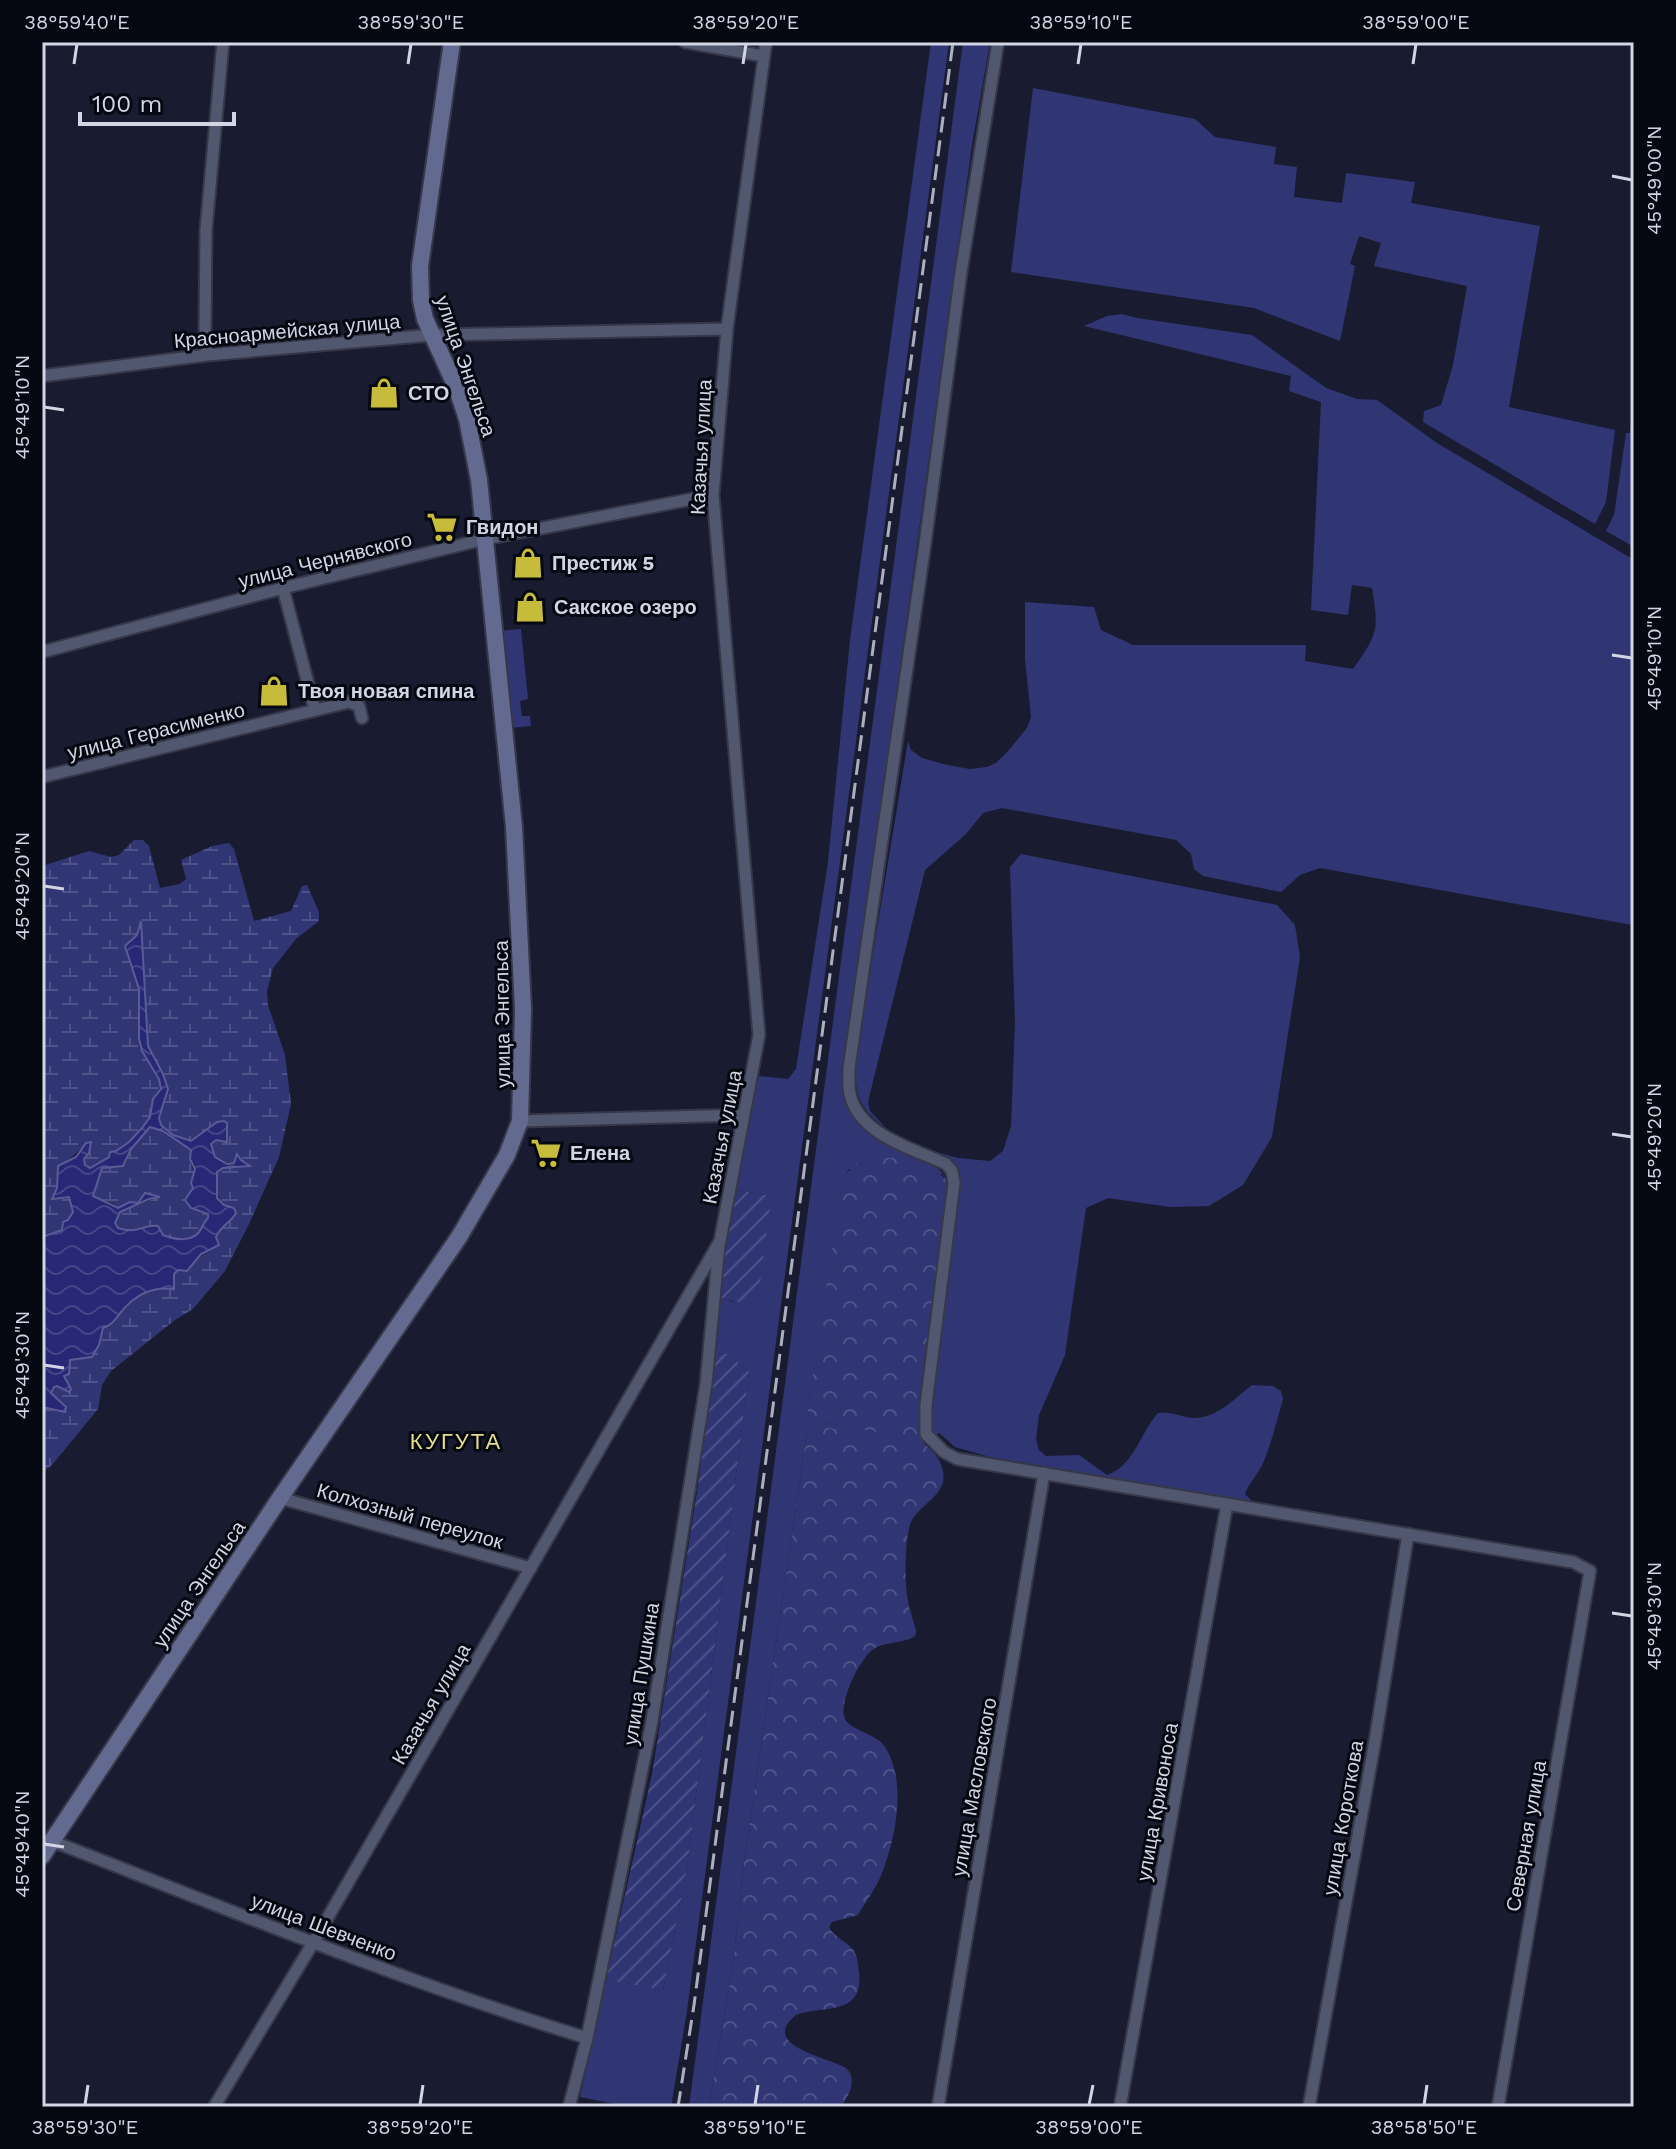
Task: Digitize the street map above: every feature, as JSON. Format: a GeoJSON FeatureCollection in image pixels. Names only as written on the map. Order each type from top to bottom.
{"type":"FeatureCollection","features":[{"type":"Feature","properties":{"kind":"street"},"geometry":{"type":"LineString","coordinates":[[207,355],[204,326],[206,230],[223,42]]}},
{"type":"Feature","properties":{"kind":"street","name":"улица Энгельса"},"geometry":{"type":"LineString","coordinates":[[42,1856],[280,1498],[459,1237],[507,1155],[520,1121],[523,1009],[520,915],[485,539],[472,439],[457,389],[423,310],[419,275],[452,42]]}},
{"type":"Feature","properties":{"kind":"street"},"geometry":{"type":"LineString","coordinates":[[685,42],[764,56]]}},
{"type":"Feature","properties":{"kind":"street","name":"Казачья улица"},"geometry":{"type":"LineString","coordinates":[[214,2107],[313,1943],[720,1241],[757,1053],[759,1011],[713,495],[727,329],[766,42]]}},
{"type":"Feature","properties":{"kind":"street"},"geometry":{"type":"LineString","coordinates":[[998,42],[961,272],[849,1068],[849,1092],[865,1122],[881,1134],[946,1164],[952,1171],[954,1183],[926,1405],[926,1434],[944,1452],[957,1459],[1408,1534]]}},
{"type":"Feature","properties":{"kind":"street","name":"Красноармейская улица"},"geometry":{"type":"LineString","coordinates":[[42,376],[207,355],[432,335],[727,329]]}},
{"type":"Feature","properties":{"kind":"street","name":"улица Чернявского"},"geometry":{"type":"LineString","coordinates":[[42,652],[283,588],[485,539],[713,495]]}},
{"type":"Feature","properties":{"kind":"street"},"geometry":{"type":"LineString","coordinates":[[283,588],[315,710]]}},
{"type":"Feature","properties":{"kind":"street","name":"улица Герасименко"},"geometry":{"type":"LineString","coordinates":[[42,777],[353,702],[359,706],[362,718]]}},
{"type":"Feature","properties":{"kind":"street"},"geometry":{"type":"LineString","coordinates":[[520,1121],[743,1115]]}},
{"type":"Feature","properties":{"kind":"street","name":"улица Пушкина"},"geometry":{"type":"LineString","coordinates":[[569,2107],[587,2038],[652,1721],[706,1384],[720,1241]]}},
{"type":"Feature","properties":{"kind":"street","name":"улица Масловского"},"geometry":{"type":"LineString","coordinates":[[938,2107],[1044,1473]]}},
{"type":"Feature","properties":{"kind":"street","name":"Колхозный переулок"},"geometry":{"type":"LineString","coordinates":[[280,1498],[531,1568]]}},
{"type":"Feature","properties":{"kind":"street","name":"улица Кривоноса"},"geometry":{"type":"LineString","coordinates":[[1120,2107],[1227,1504]]}},
{"type":"Feature","properties":{"kind":"street","name":"Северная улица"},"geometry":{"type":"LineString","coordinates":[[1408,1534],[1573,1562],[1590,1571],[1498,2107]]}},
{"type":"Feature","properties":{"kind":"street","name":"улица Короткова"},"geometry":{"type":"LineString","coordinates":[[1309,2107],[1408,1534]]}},
{"type":"Feature","properties":{"kind":"street","name":"улица Шевченко"},"geometry":{"type":"LineString","coordinates":[[52,1841],[313,1943],[480,2004],[587,2038]]}},
{"type":"Feature","properties":{"kind":"green space"},"geometry":{"type":"Polygon","coordinates":[[[931,42],[949,42],[687,2011],[671,2107],[630,2107],[580,2097],[606,1980],[663,1989],[687,1868],[749,1372],[728,1354],[715,1353],[721,1297],[733,1302],[771,1196],[737,1190],[749,1115],[759,1076],[788,1079],[796,1069],[828,862],[850,640],[931,42]]]}},
{"type":"Feature","properties":{"kind":"green space"},"geometry":{"type":"Polygon","coordinates":[[[963,42],[990,42],[972,145],[843,1063],[847,1100],[858,1124],[880,1141],[934,1165],[941,1172],[948,1182],[942,1174],[849,1169],[844,1177],[807,1410],[811,1419],[821,1422],[917,1438],[921,1429],[928,1441],[924,1444],[807,1431],[744,1862],[733,1964],[709,2107],[689,2107],[963,42]]]}},
{"type":"Feature","properties":{"kind":"green space"},"geometry":{"type":"Polygon","coordinates":[[[1033,88],[1195,119],[1215,137],[1276,147],[1274,164],[1297,167],[1294,197],[1342,203],[1346,173],[1415,182],[1411,203],[1540,226],[1509,407],[1615,430],[1606,502],[1595,524],[1423,422],[1424,411],[1441,405],[1453,365],[1467,286],[1374,266],[1381,243],[1359,236],[1350,264],[1355,266],[1340,341],[1254,308],[1011,272],[1033,88]]]}},
{"type":"Feature","properties":{"kind":"green space"},"geometry":{"type":"Polygon","coordinates":[[[1122,314],[1252,335],[1326,388],[1357,399],[1377,400],[1437,443],[1634,560],[1632,925],[1320,868],[1300,875],[1281,892],[1203,876],[1194,869],[1191,854],[1176,840],[1002,808],[983,813],[966,834],[925,870],[868,1102],[870,1111],[886,1128],[869,1113],[859,1098],[856,1057],[908,741],[911,750],[922,758],[970,769],[996,763],[1008,751],[1027,728],[1031,717],[1025,659],[1025,602],[1094,607],[1101,630],[1133,645],[1306,645],[1305,661],[1353,669],[1372,639],[1376,613],[1372,588],[1352,585],[1348,615],[1311,610],[1321,402],[1289,391],[1291,376],[1084,326],[1107,316],[1122,314]]]}},
{"type":"Feature","properties":{"kind":"green space"},"geometry":{"type":"Polygon","coordinates":[[[1634,402],[1634,547],[1606,531],[1614,515],[1626,433],[1630,433],[1634,402]]]}},
{"type":"Feature","properties":{"kind":"green space"},"geometry":{"type":"Polygon","coordinates":[[[521,629],[528,699],[520,701],[522,716],[530,716],[531,726],[510,728],[499,631],[521,629]]]}},
{"type":"Feature","properties":{"kind":"green space"},"geometry":{"type":"Polygon","coordinates":[[[134,840],[143,840],[149,846],[160,888],[180,884],[186,879],[181,860],[212,846],[229,843],[234,849],[254,921],[291,911],[302,886],[307,885],[319,912],[319,921],[296,939],[273,968],[267,991],[268,1005],[285,1055],[291,1104],[279,1157],[248,1226],[225,1271],[193,1309],[111,1371],[102,1385],[98,1409],[42,1473],[42,1407],[59,1412],[66,1407],[51,1393],[58,1386],[68,1392],[64,1376],[70,1360],[88,1358],[99,1345],[103,1328],[137,1297],[151,1289],[175,1284],[174,1274],[178,1270],[219,1245],[216,1237],[223,1224],[224,1205],[216,1189],[217,1172],[223,1168],[248,1166],[237,1156],[234,1163],[222,1162],[215,1157],[211,1144],[216,1140],[228,1141],[227,1123],[217,1122],[191,1141],[173,1135],[161,1125],[159,1118],[167,1096],[148,1046],[141,924],[137,935],[130,940],[129,957],[139,988],[139,1037],[160,1083],[159,1099],[135,1136],[100,1164],[90,1168],[85,1165],[84,1158],[90,1142],[58,1166],[54,1199],[69,1197],[73,1212],[62,1230],[45,1236],[42,1242],[42,866],[89,851],[111,857],[119,855],[134,840]]]}},
{"type":"Feature","properties":{"kind":"green space"},"geometry":{"type":"Polygon","coordinates":[[[1021,854],[1277,905],[1295,925],[1300,957],[1272,1137],[1243,1185],[1209,1206],[1170,1207],[1108,1198],[1086,1208],[1065,1355],[1039,1415],[1036,1439],[1039,1450],[1046,1456],[1079,1455],[1107,1475],[1130,1457],[1158,1413],[1204,1417],[1226,1406],[1252,1385],[1273,1386],[1281,1391],[1283,1399],[1264,1461],[1245,1494],[1254,1503],[990,1457],[955,1447],[939,1433],[932,1438],[929,1412],[960,1176],[951,1158],[936,1152],[990,1161],[1003,1151],[1011,1126],[1015,1022],[1010,867],[1021,854]]]}},
{"type":"Feature","properties":{"kind":"green space"},"geometry":{"type":"Polygon","coordinates":[[[151,1127],[163,1131],[191,1150],[194,1187],[185,1201],[208,1215],[198,1233],[191,1237],[167,1236],[149,1225],[131,1232],[118,1228],[115,1224],[120,1212],[159,1197],[154,1194],[145,1195],[138,1203],[130,1202],[118,1208],[93,1196],[102,1168],[119,1167],[126,1163],[131,1149],[151,1127]]]}},
{"type":"Feature","properties":{"kind":"green space"},"geometry":{"type":"Polygon","coordinates":[[[880,1157],[926,1166],[948,1182],[920,1436],[917,1439],[821,1422],[811,1419],[807,1410],[843,1177],[858,1161],[880,1157]]]}},
{"type":"Feature","properties":{"kind":"green space"},"geometry":{"type":"Polygon","coordinates":[[[737,1190],[771,1196],[758,1299],[744,1302],[721,1297],[726,1242],[737,1190]]]}},
{"type":"Feature","properties":{"kind":"green space"},"geometry":{"type":"Polygon","coordinates":[[[715,1353],[728,1354],[749,1372],[687,1868],[663,1990],[606,1980],[652,1774],[698,1486],[715,1353]]]}},
{"type":"Feature","properties":{"kind":"green space"},"geometry":{"type":"Polygon","coordinates":[[[817,1426],[924,1444],[935,1454],[942,1468],[942,1486],[914,1517],[908,1532],[906,1584],[915,1636],[870,1652],[855,1674],[844,1704],[848,1723],[881,1743],[892,1761],[896,1777],[897,1812],[890,1848],[872,1892],[858,1915],[832,1922],[829,1927],[855,1953],[859,1986],[855,1996],[840,2007],[796,2015],[786,2026],[786,2036],[792,2044],[848,2070],[852,2084],[842,2106],[709,2107],[733,1964],[744,1862],[807,1431],[817,1426]]]}},
{"type":"Feature","properties":{"kind":"water"},"geometry":{"type":"Polygon","coordinates":[[[141,921],[148,1046],[168,1089],[159,1118],[161,1125],[173,1135],[191,1141],[217,1122],[224,1121],[227,1123],[227,1142],[216,1140],[211,1144],[215,1157],[227,1164],[234,1163],[237,1154],[250,1166],[223,1168],[217,1172],[217,1198],[224,1205],[234,1208],[236,1213],[216,1237],[219,1245],[201,1254],[187,1271],[178,1270],[174,1274],[174,1289],[152,1290],[127,1305],[112,1323],[103,1328],[92,1357],[70,1360],[69,1374],[64,1376],[71,1389],[69,1392],[57,1386],[51,1393],[66,1407],[65,1412],[42,1407],[42,1242],[45,1236],[62,1230],[63,1222],[73,1212],[69,1197],[52,1199],[57,1188],[58,1166],[76,1157],[86,1143],[91,1142],[84,1159],[85,1165],[90,1168],[109,1157],[110,1152],[129,1142],[142,1128],[150,1117],[153,1099],[161,1089],[139,1038],[139,989],[125,946],[137,935],[141,921]],[[150,1127],[131,1149],[123,1166],[102,1168],[93,1196],[118,1208],[130,1202],[138,1203],[145,1193],[160,1197],[120,1212],[115,1223],[118,1228],[135,1230],[158,1226],[163,1235],[178,1239],[194,1237],[208,1214],[191,1208],[185,1200],[193,1188],[191,1183],[195,1169],[190,1159],[191,1150],[163,1131],[150,1127]]]}},
{"type":"Feature","properties":{"kind":"railway"},"geometry":{"type":"LineString","coordinates":[[678,2107],[953,42]]}},
{"type":"Feature","properties":{"kind":"place","name":"СТО"},"geometry":{"type":"Point","coordinates":[384,393]}},
{"type":"Feature","properties":{"kind":"place","name":"Гвидон"},"geometry":{"type":"Point","coordinates":[442,527]}},
{"type":"Feature","properties":{"kind":"place","name":"Престиж 5"},"geometry":{"type":"Point","coordinates":[528,563]}},
{"type":"Feature","properties":{"kind":"place","name":"Сакское озеро"},"geometry":{"type":"Point","coordinates":[530,607]}},
{"type":"Feature","properties":{"kind":"place","name":"Твоя новая спина"},"geometry":{"type":"Point","coordinates":[274,691]}},
{"type":"Feature","properties":{"kind":"place","name":"Елена"},"geometry":{"type":"Point","coordinates":[546,1153]}},
{"type":"Feature","properties":{"kind":"district","name":"КУГУТА"},"geometry":{"type":"Point","coordinates":[456,1441]}}]}
